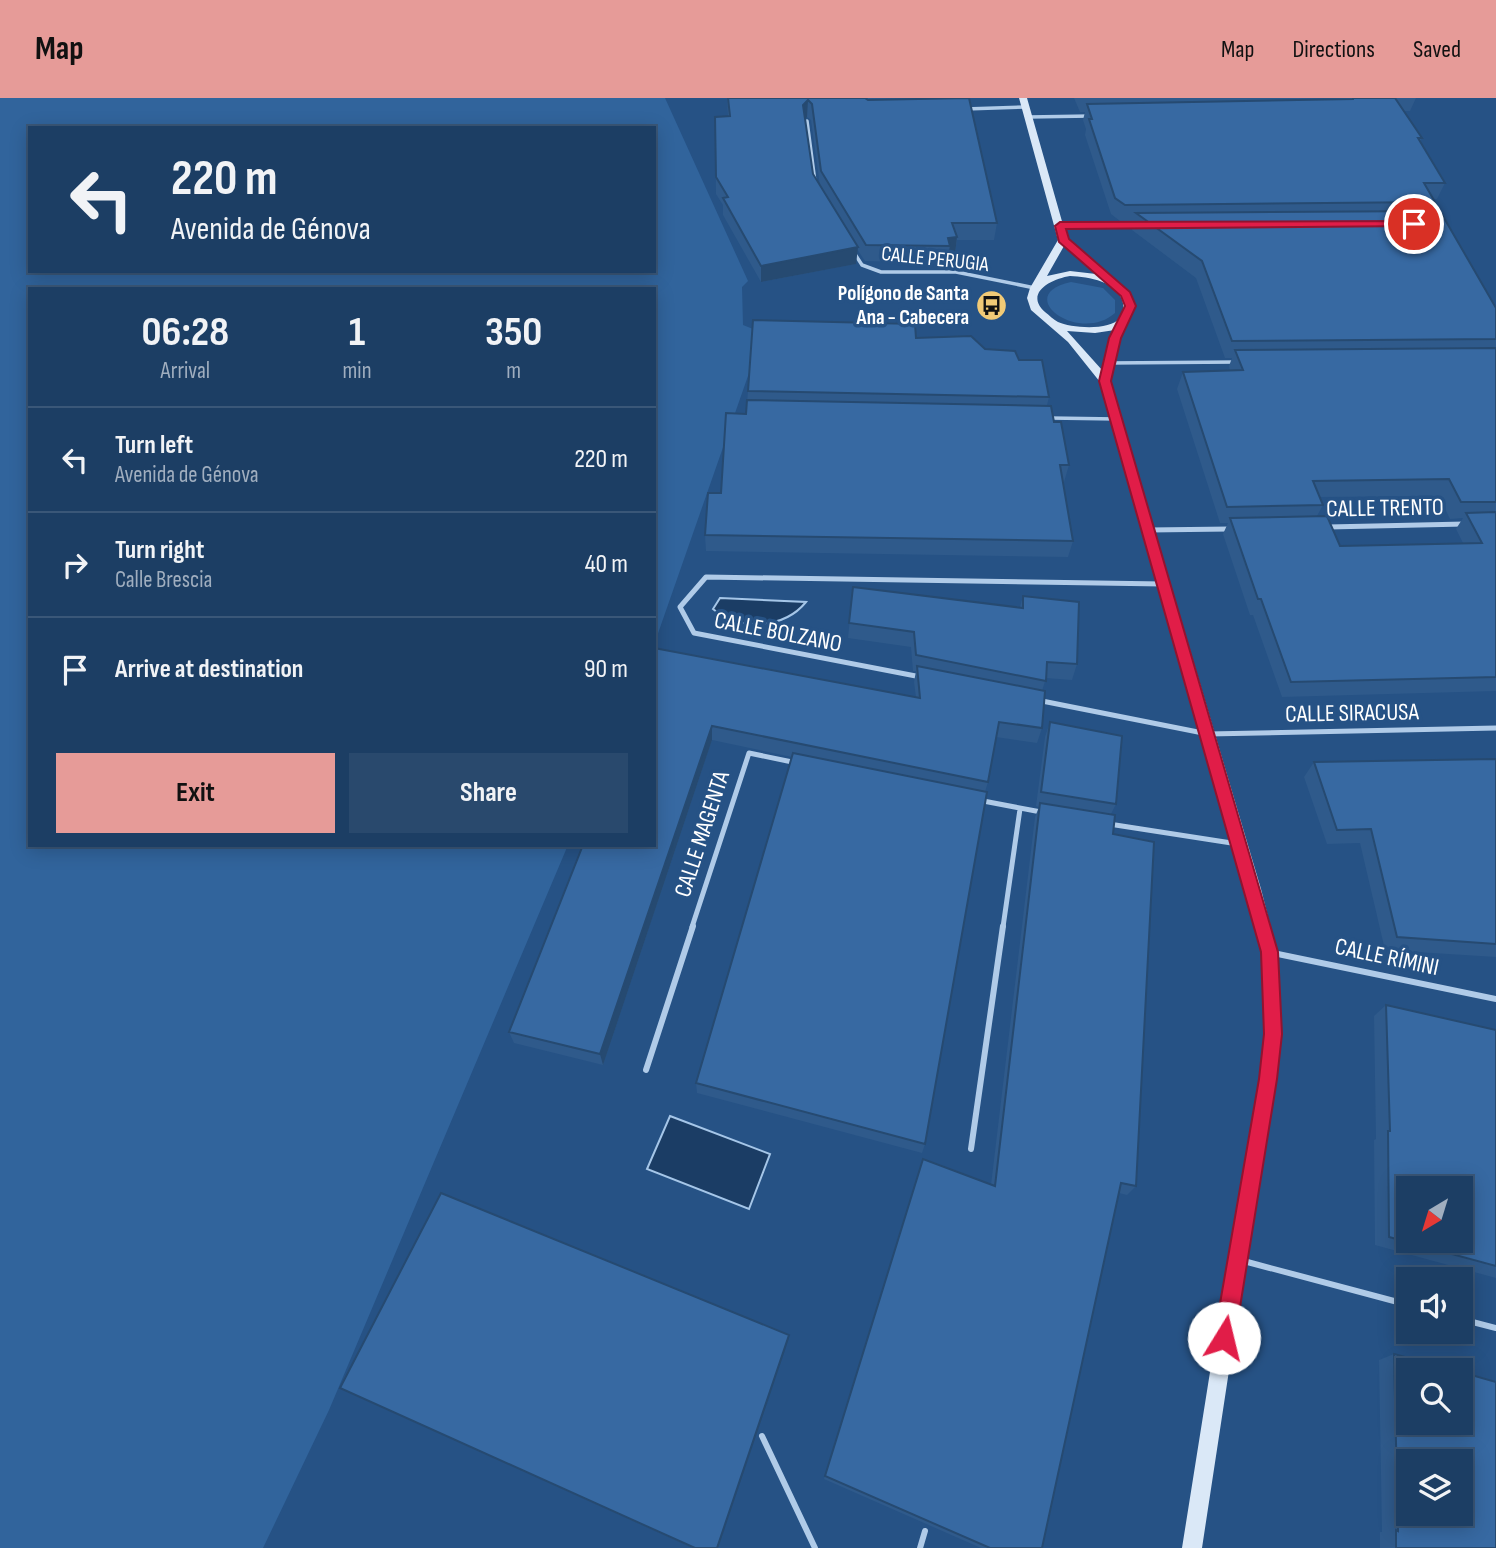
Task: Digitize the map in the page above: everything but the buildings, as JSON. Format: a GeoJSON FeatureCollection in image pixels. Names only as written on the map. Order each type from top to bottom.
{"type":"FeatureCollection","features":[{"type":"Feature","properties":{"kind":"street"},"geometry":{"type":"LineString","coordinates":[[1025,107],[1063,240],[1126,295],[1130,306],[1115,338],[1105,381]]}},
{"type":"Feature","properties":{"kind":"street"},"geometry":{"type":"LineString","coordinates":[[1063,240],[1032,298],[1035,308],[1072,340],[1105,381],[1270,952],[1273,1034],[1268,1079],[1192,1548]]}},
{"type":"Feature","properties":{"kind":"street"},"geometry":{"type":"LineString","coordinates":[[1035,288],[1042,282],[1064,274],[1091,275],[1115,285]]}},
{"type":"Feature","properties":{"kind":"street"},"geometry":{"type":"LineString","coordinates":[[1044,318],[1073,330],[1090,332],[1119,325],[1127,317]]}},
{"type":"Feature","properties":{"kind":"lane"},"geometry":{"type":"LineString","coordinates":[[957,109],[1025,107],[1099,116]]}},
{"type":"Feature","properties":{"kind":"lane"},"geometry":{"type":"LineString","coordinates":[[807,121],[816,189]]}},
{"type":"Feature","properties":{"kind":"lane"},"geometry":{"type":"LineString","coordinates":[[1060,226],[1149,227]]}},
{"type":"Feature","properties":{"kind":"lane","name":"CALLE PERUGIA"},"geometry":{"type":"LineString","coordinates":[[849,243],[862,265],[881,272],[956,272],[1035,288]]}},
{"type":"Feature","properties":{"kind":"lane"},"geometry":{"type":"LineString","coordinates":[[1108,363],[1251,362]]}},
{"type":"Feature","properties":{"kind":"lane"},"geometry":{"type":"LineString","coordinates":[[1038,417],[1117,419]]}},
{"type":"Feature","properties":{"kind":"lane","name":"CALLE TRENTO"},"geometry":{"type":"LineString","coordinates":[[1319,527],[1469,524]]}},
{"type":"Feature","properties":{"kind":"lane"},"geometry":{"type":"LineString","coordinates":[[1149,530],[1237,528]]}},
{"type":"Feature","properties":{"kind":"lane","name":"CALLE BOLZANO"},"geometry":{"type":"LineString","coordinates":[[924,678],[694,633],[680,607],[706,577],[1165,584]]}},
{"type":"Feature","properties":{"kind":"lane"},"geometry":{"type":"LineString","coordinates":[[1032,699],[1209,734]]}},
{"type":"Feature","properties":{"kind":"lane","name":"CALLE SIRACUSA"},"geometry":{"type":"LineString","coordinates":[[1209,734],[1496,728]]}},
{"type":"Feature","properties":{"kind":"lane","name":"CALLE MAGENTA"},"geometry":{"type":"LineString","coordinates":[[646,1070],[749,753],[803,764]]}},
{"type":"Feature","properties":{"kind":"lane"},"geometry":{"type":"LineString","coordinates":[[966,797],[1047,813]]}},
{"type":"Feature","properties":{"kind":"lane"},"geometry":{"type":"LineString","coordinates":[[971,1149],[1020,809]]}},
{"type":"Feature","properties":{"kind":"lane"},"geometry":{"type":"LineString","coordinates":[[1101,822],[1241,845]]}},
{"type":"Feature","properties":{"kind":"lane","name":"CALLE RÍMINI"},"geometry":{"type":"LineString","coordinates":[[1270,952],[1496,999]]}},
{"type":"Feature","properties":{"kind":"lane"},"geometry":{"type":"LineString","coordinates":[[1237,1259],[1396,1302]]}},
{"type":"Feature","properties":{"kind":"lane"},"geometry":{"type":"LineString","coordinates":[[1473,1322],[1496,1328]]}},
{"type":"Feature","properties":{"kind":"lane"},"geometry":{"type":"LineString","coordinates":[[762,1436],[815,1548]]}},
{"type":"Feature","properties":{"kind":"lane"},"geometry":{"type":"LineString","coordinates":[[920,1548],[925,1531]]}},
{"type":"Feature","properties":{"kind":"shaded area"},"geometry":{"type":"Polygon","coordinates":[[[0,98],[665,98],[748,281],[742,287],[743,325],[763,333],[656,639],[656,287],[28,287],[28,847],[567,847],[329,1410],[263,1548],[0,1548],[0,98]]]}},
{"type":"Feature","properties":{"kind":"shaded area"},"geometry":{"type":"Polygon","coordinates":[[[1071,282],[1103,288],[1115,300],[1115,313],[1100,321],[1084,323],[1069,321],[1057,314],[1049,306],[1048,297],[1054,288],[1071,282]]]}},
{"type":"Feature","properties":{"kind":"shaded area"},"geometry":{"type":"Polygon","coordinates":[[[720,598],[806,602],[786,618],[748,624],[735,621],[713,609],[720,598]]]}},
{"type":"Feature","properties":{"kind":"shaded area"},"geometry":{"type":"Polygon","coordinates":[[[670,1116],[770,1154],[749,1209],[647,1169],[670,1116]]]}},
{"type":"Feature","properties":{"kind":"place","name":"Polígono de Santa Ana - Cabecera"},"geometry":{"type":"Point","coordinates":[992,305]}},
{"type":"Feature","properties":{"kind":"route"},"geometry":{"type":"LineString","coordinates":[[1224,1338],[1268,1079],[1273,1034],[1270,952],[1254,889],[1105,381],[1115,338],[1130,306],[1126,295],[1063,240],[1060,226],[1414,224]]}}]}
